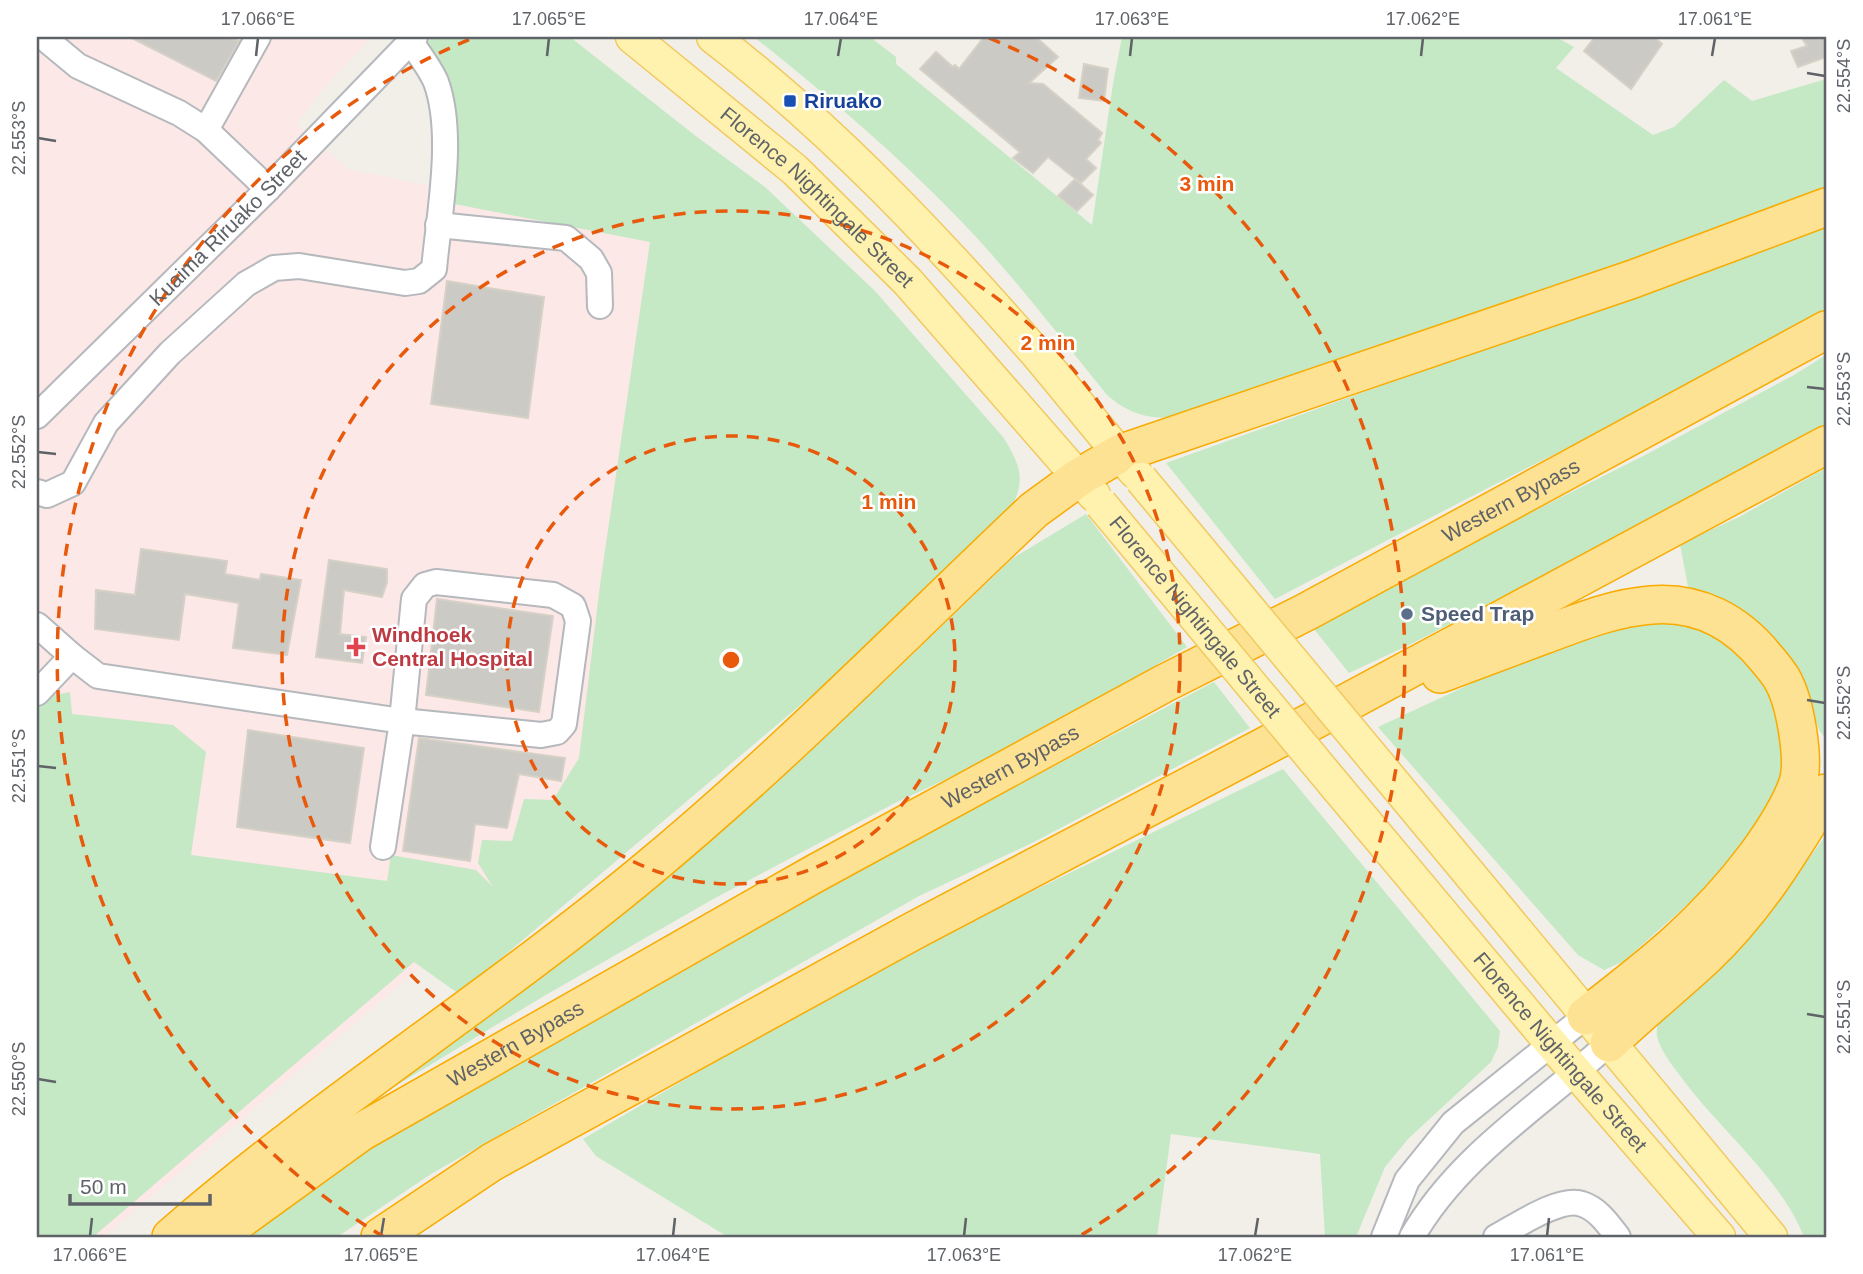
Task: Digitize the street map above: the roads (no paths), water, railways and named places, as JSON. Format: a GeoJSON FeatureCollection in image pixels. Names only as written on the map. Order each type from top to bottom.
{"type":"FeatureCollection","features":[{"type":"Feature","properties":{"kind":"highway"},"geometry":{"type":"LineString","coordinates":[[171,1237],[239,1178],[544,952],[643,872],[733,795],[1034,510],[1090,491],[1130,466],[1826,207]]}},
{"type":"Feature","properties":{"kind":"highway","name":"Western Bypass"},"geometry":{"type":"LineString","coordinates":[[216,1237],[361,1132],[814,874],[1166,683],[1306,612],[1826,330]]}},
{"type":"Feature","properties":{"kind":"highway"},"geometry":{"type":"LineString","coordinates":[[380,1237],[492,1162],[915,930],[1309,723],[1826,445]]}},
{"type":"Feature","properties":{"kind":"highway"},"geometry":{"type":"LineString","coordinates":[[1309,723],[1605,613],[1653,605],[1698,608],[1723,620],[1747,638],[1783,680],[1787,690],[1800,741],[1798,781],[1773,832],[1730,891],[1698,925],[1661,958],[1598,1029]]}},
{"type":"Feature","properties":{"kind":"highway"},"geometry":{"type":"LineString","coordinates":[[1598,1029],[1706,956],[1775,874],[1826,793]]}},
{"type":"Feature","properties":{"kind":"main road","name":"Florence Nightingale Street"},"geometry":{"type":"LineString","coordinates":[[632,37],[795,170],[908,282],[1090,491],[1576,1073],[1719,1237]]}},
{"type":"Feature","properties":{"kind":"main road","name":"Florence Nightingale Street"},"geometry":{"type":"LineString","coordinates":[[713,37],[790,101],[860,167],[971,281],[1091,418],[1771,1237]]}},
{"type":"Feature","properties":{"kind":"street"},"geometry":{"type":"LineString","coordinates":[[43,37],[78,66],[179,113],[206,130],[268,189]]}},
{"type":"Feature","properties":{"kind":"street"},"geometry":{"type":"LineString","coordinates":[[206,130],[258,37]]}},
{"type":"Feature","properties":{"kind":"street"},"geometry":{"type":"LineString","coordinates":[[37,492],[47,495],[73,483],[106,422],[170,353],[246,284],[274,268],[299,266],[404,282],[419,281],[434,270],[445,158],[442,102],[435,79],[412,39]]}},
{"type":"Feature","properties":{"kind":"street","name":"Kuaima Riruako Street"},"geometry":{"type":"LineString","coordinates":[[37,416],[268,189],[412,39]]}},
{"type":"Feature","properties":{"kind":"street"},"geometry":{"type":"LineString","coordinates":[[438,225],[566,238],[591,258],[599,274],[600,306]]}},
{"type":"Feature","properties":{"kind":"street"},"geometry":{"type":"LineString","coordinates":[[37,625],[98,676],[402,721],[541,735],[557,732],[564,724],[578,621],[573,606],[553,596],[436,582],[425,585],[414,599],[402,721],[383,847]]}},
{"type":"Feature","properties":{"kind":"street"},"geometry":{"type":"LineString","coordinates":[[37,694],[72,656]]}},
{"type":"Feature","properties":{"kind":"street"},"geometry":{"type":"LineString","coordinates":[[1384,1237],[1407,1180],[1453,1123],[1551,1043],[1598,1029]]}},
{"type":"Feature","properties":{"kind":"street"},"geometry":{"type":"LineString","coordinates":[[1412,1237],[1423,1219],[1468,1164],[1576,1073],[1598,1029]]}},
{"type":"Feature","properties":{"kind":"street"},"geometry":{"type":"LineString","coordinates":[[1496,1237],[1569,1202],[1583,1204],[1602,1216],[1618,1237]]}},
{"type":"Feature","properties":{"kind":"place","name":"Riruako"},"geometry":{"type":"Point","coordinates":[790,101]}},
{"type":"Feature","properties":{"kind":"place","name":"Speed Trap"},"geometry":{"type":"Point","coordinates":[1407,614]}},
{"type":"Feature","properties":{"kind":"place","name":"Windhoek Central Hospital"},"geometry":{"type":"Point","coordinates":[356,647]}}]}
